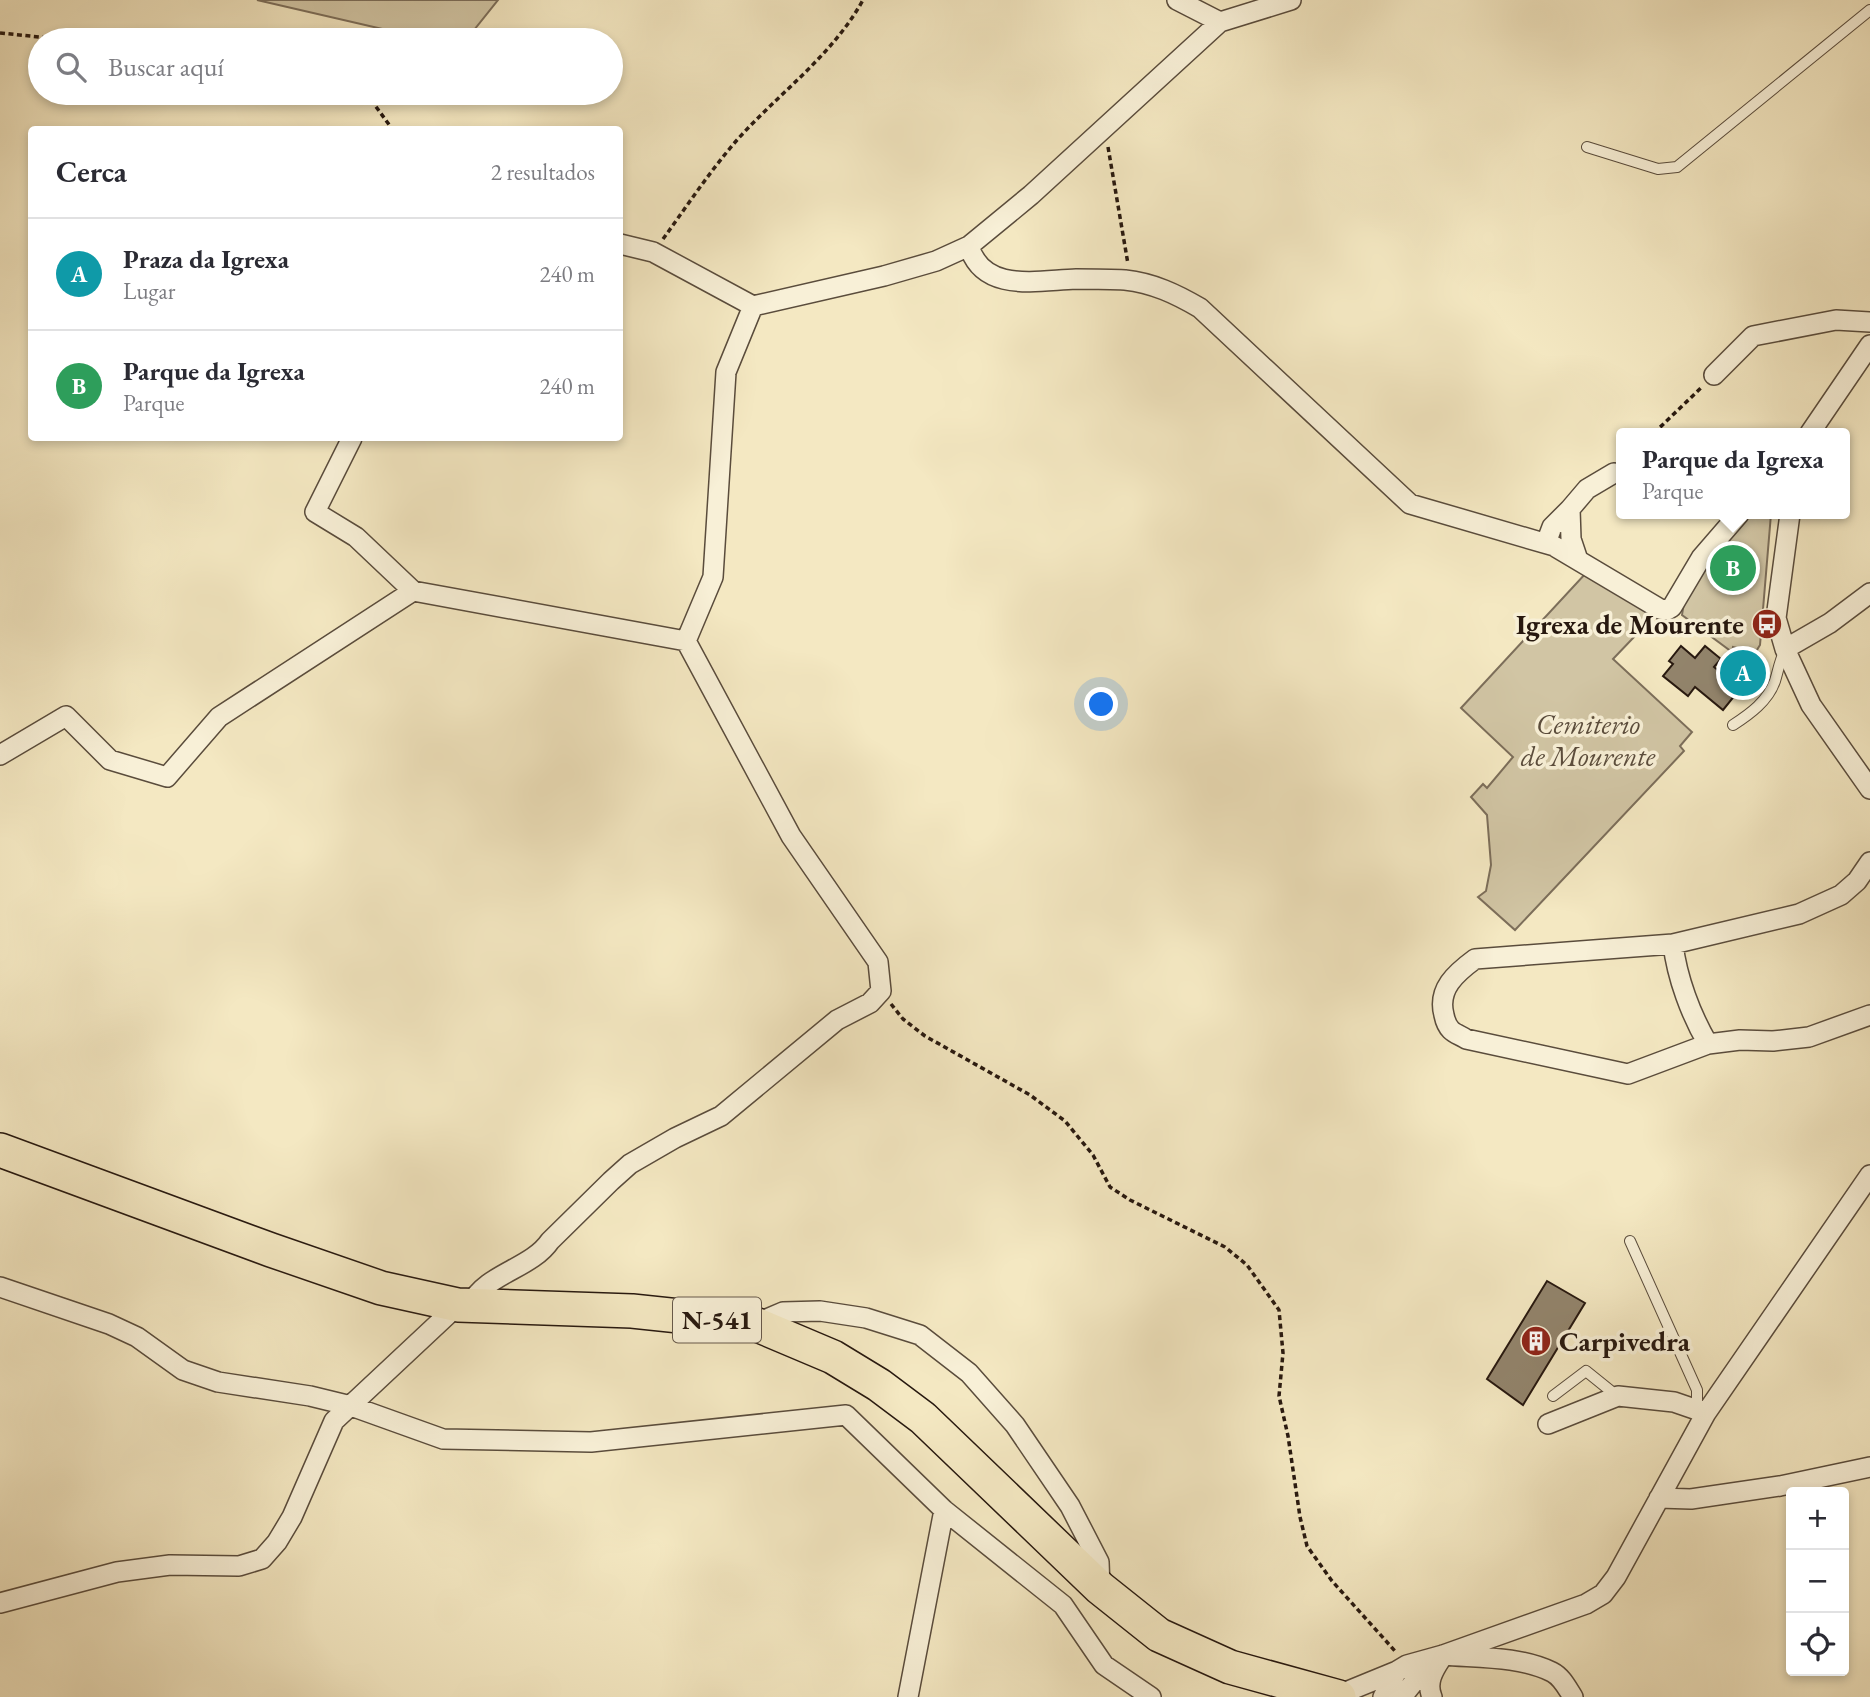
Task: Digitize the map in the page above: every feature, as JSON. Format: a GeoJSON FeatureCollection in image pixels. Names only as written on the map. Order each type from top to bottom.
{"type":"FeatureCollection","features":[{"type":"Feature","properties":{"kind":"highway","name":"N-541"},"geometry":{"type":"LineString","coordinates":[[0,1150],[271,1251],[369,1284],[464,1305],[632,1311],[755,1324],[833,1357],[879,1385],[923,1418],[1100,1588],[1159,1635],[1290,1691],[1338,1697]]}},
{"type":"Feature","properties":{"kind":"street"},"geometry":{"type":"LineString","coordinates":[[1177,0],[1220,22]]}},
{"type":"Feature","properties":{"kind":"street"},"geometry":{"type":"LineString","coordinates":[[623,245],[653,252],[752,306],[884,276],[936,261],[969,246],[1031,195],[1220,22],[1291,0]]}},
{"type":"Feature","properties":{"kind":"street"},"geometry":{"type":"LineString","coordinates":[[969,246],[973,259],[985,272],[1002,279]]}},
{"type":"Feature","properties":{"kind":"street"},"geometry":{"type":"LineString","coordinates":[[936,261],[1002,279],[1030,282],[1076,279],[1132,281],[1156,285],[1200,308],[1410,504],[1555,545],[1660,609],[1667,610],[1672,607],[1701,558],[1735,519]]}},
{"type":"Feature","properties":{"kind":"street"},"geometry":{"type":"LineString","coordinates":[[686,641],[713,577],[726,372],[752,306]]}},
{"type":"Feature","properties":{"kind":"street"},"geometry":{"type":"LineString","coordinates":[[1714,375],[1753,336],[1836,320],[1870,322]]}},
{"type":"Feature","properties":{"kind":"street"},"geometry":{"type":"LineString","coordinates":[[1813,428],[1870,345]]}},
{"type":"Feature","properties":{"kind":"street"},"geometry":{"type":"LineString","coordinates":[[350,441],[315,512],[356,537],[413,591],[686,641]]}},
{"type":"Feature","properties":{"kind":"street"},"geometry":{"type":"LineString","coordinates":[[1546,543],[1552,527],[1587,489],[1614,473]]}},
{"type":"Feature","properties":{"kind":"street"},"geometry":{"type":"LineString","coordinates":[[1570,509],[1571,539],[1578,560]]}},
{"type":"Feature","properties":{"kind":"street"},"geometry":{"type":"LineString","coordinates":[[1789,519],[1776,618],[1785,649],[1811,705],[1870,789]]}},
{"type":"Feature","properties":{"kind":"street"},"geometry":{"type":"LineString","coordinates":[[0,755],[66,716],[110,760],[167,777],[219,718],[413,591]]}},
{"type":"Feature","properties":{"kind":"street"},"geometry":{"type":"LineString","coordinates":[[1785,649],[1830,623],[1870,593]]}},
{"type":"Feature","properties":{"kind":"street"},"geometry":{"type":"LineString","coordinates":[[0,1603],[117,1572],[170,1565],[239,1566],[262,1559],[278,1542],[292,1517],[334,1421],[487,1286],[512,1268],[543,1252],[550,1241],[630,1164],[721,1116],[837,1020],[870,1003],[881,991],[878,962],[791,836],[686,641]]}},
{"type":"Feature","properties":{"kind":"street"},"geometry":{"type":"LineString","coordinates":[[1870,862],[1857,881],[1841,895],[1799,914],[1673,944],[1475,959],[1458,971],[1447,986],[1442,1003],[1450,1029],[1466,1039],[1628,1074],[1708,1044],[1809,1037],[1870,1015]]}},
{"type":"Feature","properties":{"kind":"street"},"geometry":{"type":"LineString","coordinates":[[1673,944],[1674,959],[1697,1026],[1708,1044]]}},
{"type":"Feature","properties":{"kind":"street"},"geometry":{"type":"LineString","coordinates":[[1338,1697],[1402,1668],[1586,1604],[1603,1594],[1616,1577],[1659,1498],[1702,1411],[1870,1175]]}},
{"type":"Feature","properties":{"kind":"street"},"geometry":{"type":"LineString","coordinates":[[0,1287],[137,1337],[183,1370],[218,1382],[310,1396],[351,1406],[443,1439],[591,1442],[846,1415],[944,1510],[1063,1605],[1104,1665],[1151,1697]]}},
{"type":"Feature","properties":{"kind":"street"},"geometry":{"type":"LineString","coordinates":[[755,1324],[783,1312],[820,1311],[866,1318],[920,1335],[969,1373],[1015,1425],[1070,1506],[1099,1562],[1100,1588]]}},
{"type":"Feature","properties":{"kind":"street"},"geometry":{"type":"LineString","coordinates":[[1548,1424],[1618,1396],[1674,1402],[1702,1411]]}},
{"type":"Feature","properties":{"kind":"street"},"geometry":{"type":"LineString","coordinates":[[1659,1498],[1691,1499],[1766,1488],[1870,1467]]}},
{"type":"Feature","properties":{"kind":"street"},"geometry":{"type":"LineString","coordinates":[[908,1697],[944,1510]]}},
{"type":"Feature","properties":{"kind":"street"},"geometry":{"type":"LineString","coordinates":[[1432,1697],[1429,1691],[1431,1677],[1443,1655]]}},
{"type":"Feature","properties":{"kind":"street"},"geometry":{"type":"LineString","coordinates":[[1402,1697],[1421,1672],[1443,1655],[1501,1659],[1552,1672],[1563,1681],[1573,1697]]}},
{"type":"Feature","properties":{"kind":"street"},"geometry":{"type":"LineString","coordinates":[[1383,1697],[1402,1668]]}},
{"type":"Feature","properties":{"kind":"lane"},"geometry":{"type":"LineString","coordinates":[[1587,147],[1658,169],[1676,167],[1870,10]]}},
{"type":"Feature","properties":{"kind":"lane"},"geometry":{"type":"LineString","coordinates":[[1733,725],[1764,700],[1774,684],[1785,649]]}},
{"type":"Feature","properties":{"kind":"lane"},"geometry":{"type":"LineString","coordinates":[[1630,1241],[1697,1390],[1702,1411]]}},
{"type":"Feature","properties":{"kind":"lane"},"geometry":{"type":"LineString","coordinates":[[1553,1396],[1586,1371],[1618,1396]]}},
{"type":"Feature","properties":{"kind":"path"},"geometry":{"type":"LineString","coordinates":[[653,252],[737,140],[792,87],[850,23],[863,0]]}},
{"type":"Feature","properties":{"kind":"path"},"geometry":{"type":"LineString","coordinates":[[0,33],[28,36]]}},
{"type":"Feature","properties":{"kind":"path"},"geometry":{"type":"LineString","coordinates":[[375,105],[390,126]]}},
{"type":"Feature","properties":{"kind":"path"},"geometry":{"type":"LineString","coordinates":[[1105,128],[1132,281]]}},
{"type":"Feature","properties":{"kind":"path"},"geometry":{"type":"LineString","coordinates":[[1659,428],[1714,375]]}},
{"type":"Feature","properties":{"kind":"path"},"geometry":{"type":"LineString","coordinates":[[881,991],[903,1019],[925,1036],[1030,1095],[1065,1121],[1093,1155],[1110,1186],[1130,1200],[1225,1247],[1247,1265],[1279,1310],[1283,1353],[1279,1396],[1307,1546],[1402,1668]]}},
{"type":"Feature","properties":{"kind":"green space"},"geometry":{"type":"Polygon","coordinates":[[[257,0],[498,0],[476,28],[378,28],[257,0]]]}},
{"type":"Feature","properties":{"kind":"green space"},"geometry":{"type":"Polygon","coordinates":[[[1737,519],[1771,519],[1760,645],[1752,658],[1740,649],[1733,647],[1732,652],[1682,615],[1690,588],[1714,549],[1737,519]]]}},
{"type":"Feature","properties":{"kind":"green space","name":"Cemiterio de Mourente"},"geometry":{"type":"Polygon","coordinates":[[[1586,573],[1657,613],[1613,659],[1692,732],[1680,746],[1684,751],[1515,930],[1478,897],[1486,891],[1491,865],[1487,815],[1471,797],[1483,784],[1487,788],[1513,757],[1461,708],[1586,573]]]}},
{"type":"Feature","properties":{"kind":"building"},"geometry":{"type":"Polygon","coordinates":[[[1681,646],[1695,658],[1705,646],[1721,659],[1714,667],[1740,689],[1723,710],[1695,687],[1688,696],[1663,676],[1673,664],[1669,661],[1681,646]]]}},
{"type":"Feature","properties":{"kind":"building","name":"Carpivedra"},"geometry":{"type":"Polygon","coordinates":[[[1547,1281],[1585,1303],[1523,1405],[1487,1379],[1547,1281]]]}},
{"type":"Feature","properties":{"kind":"place","name":"Parque da Igrexa"},"geometry":{"type":"Point","coordinates":[1733,568]}},
{"type":"Feature","properties":{"kind":"place","name":"Igrexa de Mourente"},"geometry":{"type":"Point","coordinates":[1767,624]}},
{"type":"Feature","properties":{"kind":"place","name":"Praza da Igrexa"},"geometry":{"type":"Point","coordinates":[1743,673]}},
{"type":"Feature","properties":{"kind":"place","name":"Carpivedra"},"geometry":{"type":"Point","coordinates":[1536,1341]}}]}
